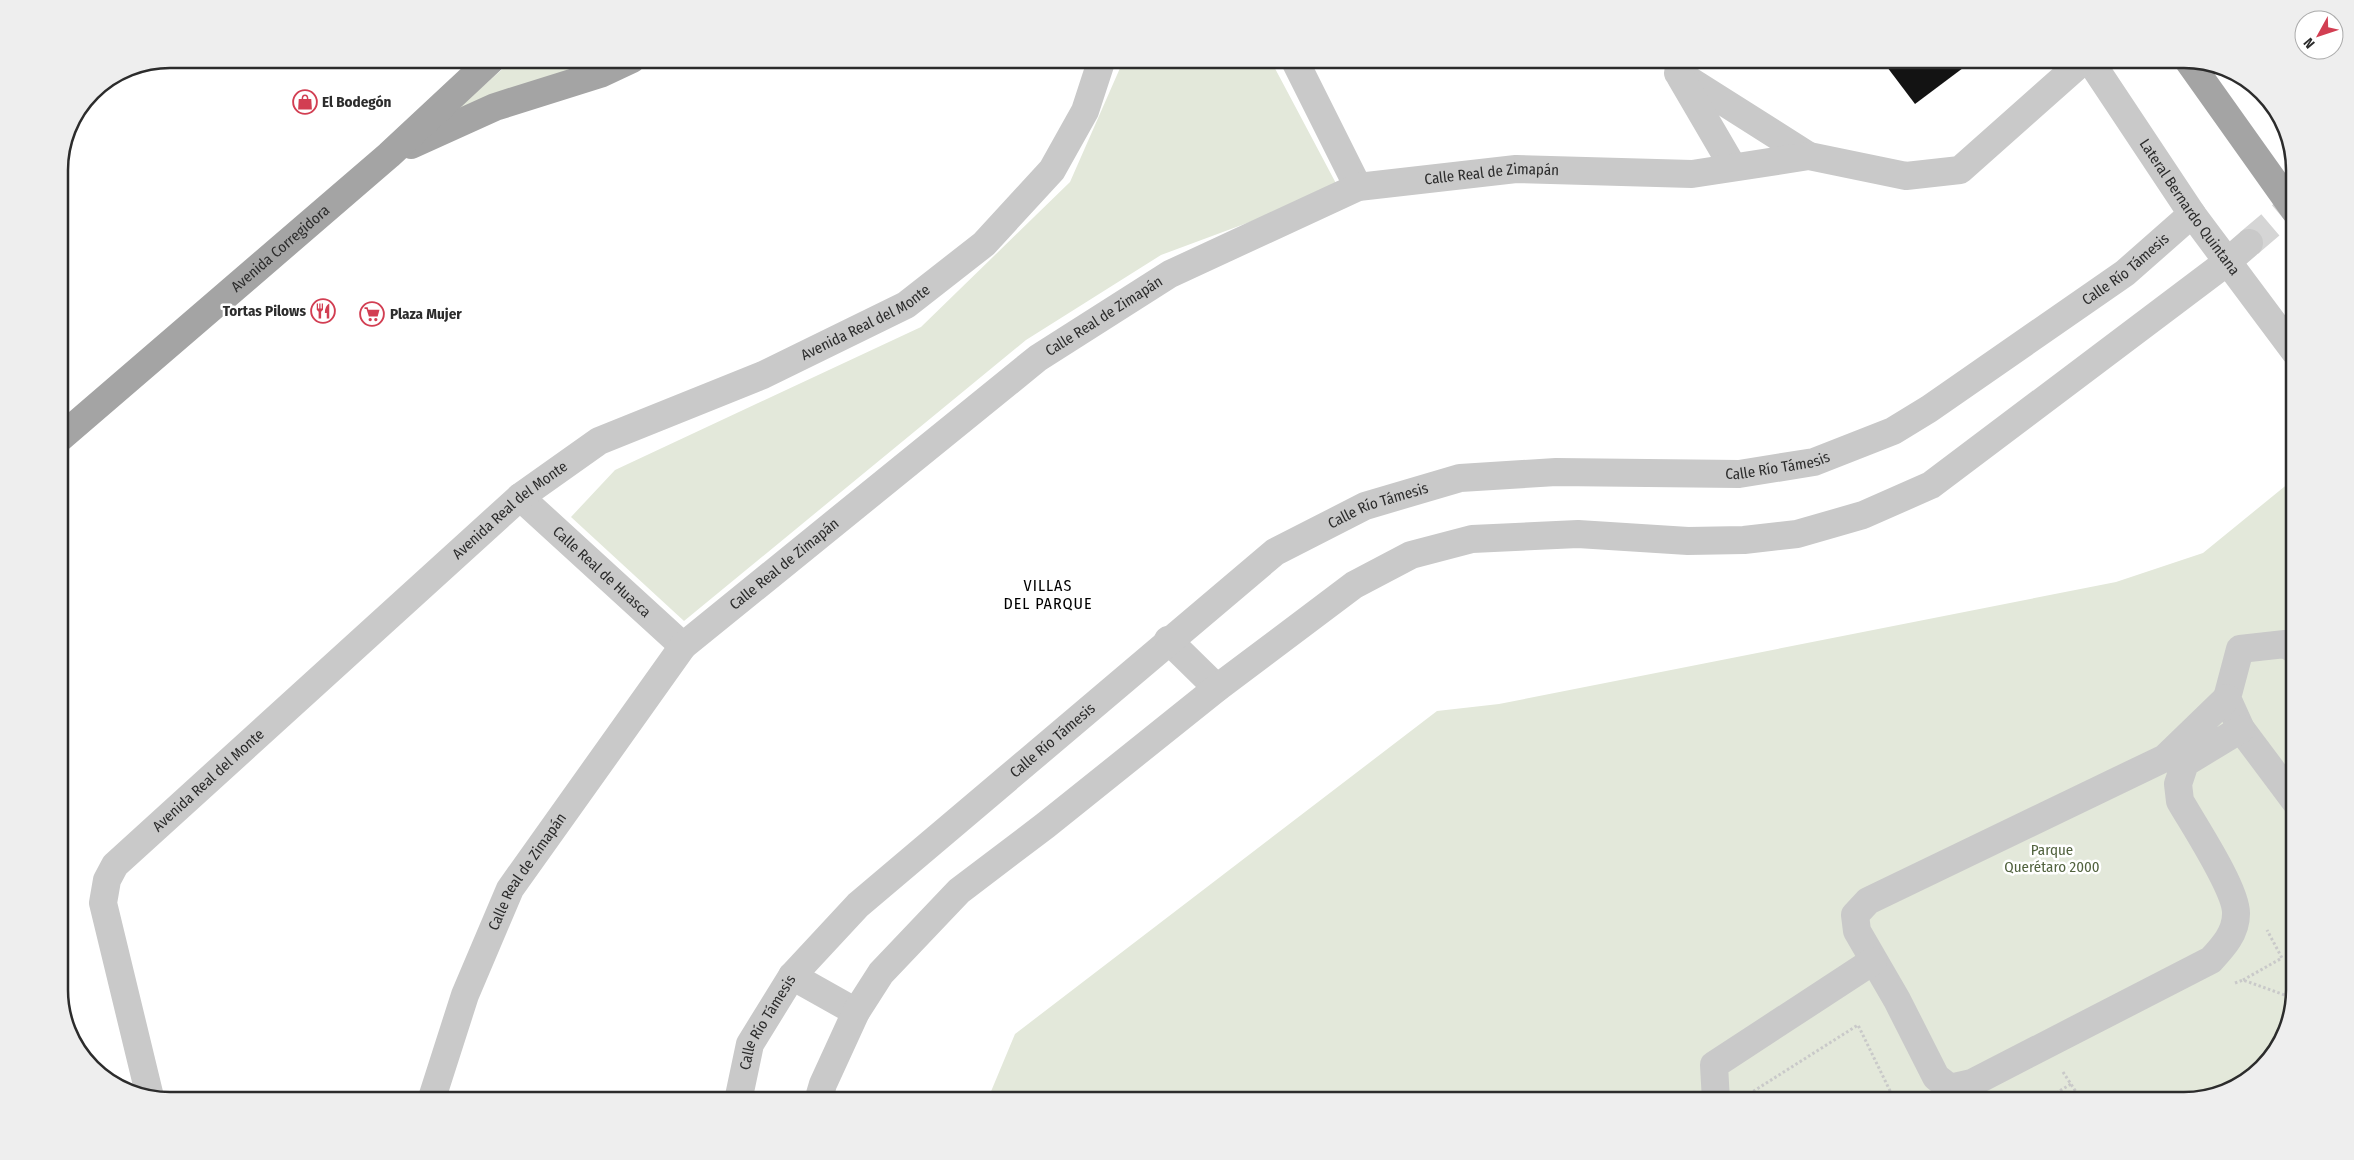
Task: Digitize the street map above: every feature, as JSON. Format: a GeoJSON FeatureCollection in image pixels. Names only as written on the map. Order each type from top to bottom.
{"type":"FeatureCollection","features":[{"type":"Feature","properties":{"kind":"main road","name":"Avenida Corregidora"},"geometry":{"type":"LineString","coordinates":[[68,430],[389,154],[482,68]]}},
{"type":"Feature","properties":{"kind":"main road"},"geometry":{"type":"LineString","coordinates":[[591,68],[600,74]]}},
{"type":"Feature","properties":{"kind":"main road","name":"Avenida Corregidora"},"geometry":{"type":"LineString","coordinates":[[389,154],[495,107],[600,74],[613,68]]}},
{"type":"Feature","properties":{"kind":"main road"},"geometry":{"type":"LineString","coordinates":[[2193,68],[2286,198]]}},
{"type":"Feature","properties":{"kind":"street","name":"Avenida Real del Monte"},"geometry":{"type":"LineString","coordinates":[[148,1091],[103,903],[107,880],[115,865],[520,498],[599,441],[763,375],[906,305],[984,244],[1052,170],[1085,111],[1099,68]]}},
{"type":"Feature","properties":{"kind":"street"},"geometry":{"type":"LineString","coordinates":[[1298,68],[1358,187]]}},
{"type":"Feature","properties":{"kind":"street"},"geometry":{"type":"LineString","coordinates":[[1674,68],[1733,167]]}},
{"type":"Feature","properties":{"kind":"street"},"geometry":{"type":"LineString","coordinates":[[1676,68],[1808,156]]}},
{"type":"Feature","properties":{"kind":"street","name":"Calle Real de Zimapán"},"geometry":{"type":"LineString","coordinates":[[434,1092],[466,995],[510,888],[683,646],[1038,358],[1170,274],[1358,187],[1516,169],[1692,174],[1808,156],[1906,176],[1960,170],[2077,68]]}},
{"type":"Feature","properties":{"kind":"street","name":"Lateral Bernardo Quintana"},"geometry":{"type":"LineString","coordinates":[[2093,68],[2192,214],[2286,340]]}},
{"type":"Feature","properties":{"kind":"street","name":"Calle Río Támesis"},"geometry":{"type":"LineString","coordinates":[[740,1092],[750,1044],[792,976],[858,905],[1168,640],[1275,552],[1366,506],[1460,478],[1556,472],[1739,474],[1814,462],[1893,431],[1929,409],[2125,272],[2192,214]]}},
{"type":"Feature","properties":{"kind":"street"},"geometry":{"type":"LineString","coordinates":[[822,1092],[856,1012],[881,973],[959,891],[1046,825],[1217,688],[1354,585],[1411,555],[1472,539],[1578,534],[1688,541],[1744,540],[1797,534],[1863,515],[1931,485],[2227,262],[2249,243]]}},
{"type":"Feature","properties":{"kind":"street","name":"Calle Real de Huasca"},"geometry":{"type":"LineString","coordinates":[[520,498],[683,646]]}},
{"type":"Feature","properties":{"kind":"street"},"geometry":{"type":"LineString","coordinates":[[1168,640],[1217,688]]}},
{"type":"Feature","properties":{"kind":"street"},"geometry":{"type":"LineString","coordinates":[[2241,729],[2185,763],[2178,784],[2180,801],[2230,890],[2236,914],[2229,940],[2211,960],[1972,1083],[1950,1088],[1936,1077],[1897,1000],[1857,931],[1855,914],[1868,901],[2165,758],[2227,698],[2240,649],[2286,645]]}},
{"type":"Feature","properties":{"kind":"street"},"geometry":{"type":"LineString","coordinates":[[2227,698],[2241,729],[2286,789]]}},
{"type":"Feature","properties":{"kind":"street"},"geometry":{"type":"LineString","coordinates":[[1716,1092],[1714,1065],[1873,961]]}},
{"type":"Feature","properties":{"kind":"street"},"geometry":{"type":"LineString","coordinates":[[792,976],[856,1012]]}},
{"type":"Feature","properties":{"kind":"path"},"geometry":{"type":"LineString","coordinates":[[1751,1092],[1858,1025],[1891,1092]]}},
{"type":"Feature","properties":{"kind":"path"},"geometry":{"type":"LineString","coordinates":[[2061,1070],[2076,1092]]}},
{"type":"Feature","properties":{"kind":"path"},"geometry":{"type":"LineString","coordinates":[[2058,1092],[2071,1084]]}},
{"type":"Feature","properties":{"kind":"green space"},"geometry":{"type":"Polygon","coordinates":[[[504,68],[591,68],[441,123],[504,68]]]}},
{"type":"Feature","properties":{"kind":"green space"},"geometry":{"type":"Polygon","coordinates":[[[1120,68],[1275,68],[1339,189],[1161,255],[1026,340],[684,621],[571,517],[615,470],[921,327],[1070,182],[1120,68]]]}},
{"type":"Feature","properties":{"kind":"green space","name":"Parque Querétaro 2000"},"geometry":{"type":"Polygon","coordinates":[[[2286,485],[2286,1003],[2276,1035],[2261,1058],[2235,1079],[2223,1085],[2197,1092],[991,1092],[1015,1034],[1437,711],[1499,704],[2116,582],[2203,553],[2286,485]]]}},
{"type":"Feature","properties":{"kind":"building"},"geometry":{"type":"Polygon","coordinates":[[[1888,68],[1963,68],[1915,104],[1888,68]]]}},
{"type":"Feature","properties":{"kind":"tunnel"},"geometry":{"type":"LineString","coordinates":[[2249,243],[2286,212]]}},
{"type":"Feature","properties":{"kind":"place","name":"El Bodegón"},"geometry":{"type":"Point","coordinates":[305,102]}},
{"type":"Feature","properties":{"kind":"place","name":"Tortas Pilows"},"geometry":{"type":"Point","coordinates":[323,311]}},
{"type":"Feature","properties":{"kind":"place","name":"Plaza Mujer"},"geometry":{"type":"Point","coordinates":[372,314]}},
{"type":"Feature","properties":{"kind":"district","name":"VILLAS DEL PARQUE"},"geometry":{"type":"Point","coordinates":[1048,594]}}]}
